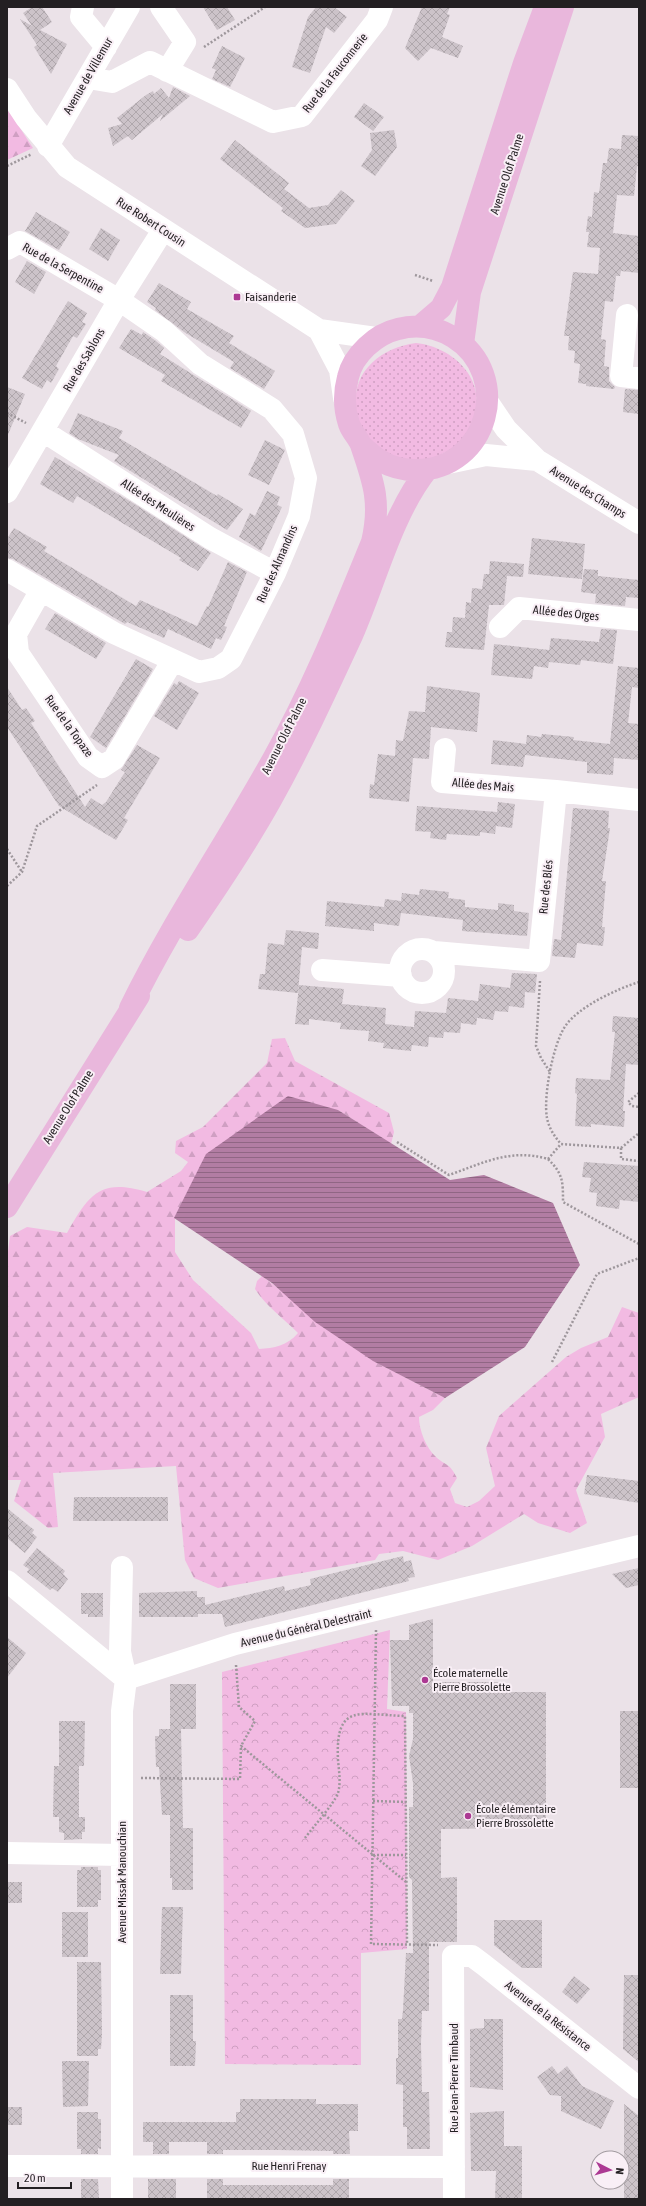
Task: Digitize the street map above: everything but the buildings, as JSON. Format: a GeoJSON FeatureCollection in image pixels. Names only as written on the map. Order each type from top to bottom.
{"type":"FeatureCollection","features":[{"type":"Feature","properties":{"kind":"main road","name":"Avenue Olof Palme"},"geometry":{"type":"LineString","coordinates":[[420,326],[441,308],[452,287],[524,63],[545,7]]}},
{"type":"Feature","properties":{"kind":"main road","name":"Avenue Olof Palme"},"geometry":{"type":"LineString","coordinates":[[463,344],[470,292],[562,7]]}},
{"type":"Feature","properties":{"kind":"main road","name":"Avenue Olof Palme"},"geometry":{"type":"LineString","coordinates":[[130,1008],[154,958],[239,820],[275,757],[304,699],[372,542],[377,515],[374,486],[362,446],[349,425],[344,400],[348,375],[360,354],[376,338],[397,329],[420,326],[442,331],[463,344],[478,362],[487,385],[487,409],[480,432],[466,450],[448,463],[427,470],[405,470],[381,462],[362,446]]}},
{"type":"Feature","properties":{"kind":"main road","name":"Avenue Olof Palme"},"geometry":{"type":"LineString","coordinates":[[7,1207],[130,1008],[166,961],[219,885],[271,802],[312,724],[359,620],[398,518],[416,484],[427,470]]}},
{"type":"Feature","properties":{"kind":"street"},"geometry":{"type":"LineString","coordinates":[[83,7],[80,17],[106,47]]}},
{"type":"Feature","properties":{"kind":"street","name":"Avenue de Villemur"},"geometry":{"type":"LineString","coordinates":[[48,146],[129,7]]}},
{"type":"Feature","properties":{"kind":"street"},"geometry":{"type":"LineString","coordinates":[[161,7],[185,42],[167,71]]}},
{"type":"Feature","properties":{"kind":"street","name":"Rue de la Fauconnerie"},"geometry":{"type":"LineString","coordinates":[[88,78],[112,82],[150,62],[273,122],[302,116],[377,20],[382,7]]}},
{"type":"Feature","properties":{"kind":"street","name":"Rue Robert Cousin"},"geometry":{"type":"LineString","coordinates":[[7,89],[26,118],[67,167],[319,330],[376,338]]}},
{"type":"Feature","properties":{"kind":"street","name":"Rue des Sablons"},"geometry":{"type":"LineString","coordinates":[[7,492],[119,300],[163,230]]}},
{"type":"Feature","properties":{"kind":"street","name":"Rue de la Serpentine"},"geometry":{"type":"LineString","coordinates":[[7,249],[20,242],[119,300]]}},
{"type":"Feature","properties":{"kind":"street","name":"Rue des Almandins"},"geometry":{"type":"LineString","coordinates":[[7,570],[114,633],[200,672],[218,668],[231,659],[275,573],[299,516],[306,478],[293,434],[272,409],[200,364],[164,331],[119,300]]}},
{"type":"Feature","properties":{"kind":"street"},"geometry":{"type":"LineString","coordinates":[[627,315],[622,376],[639,378]]}},
{"type":"Feature","properties":{"kind":"street","name":"Rue Robert Cousin"},"geometry":{"type":"LineString","coordinates":[[319,330],[340,370],[344,400]]}},
{"type":"Feature","properties":{"kind":"street","name":"Avenue des Champs"},"geometry":{"type":"LineString","coordinates":[[487,401],[506,429],[537,460],[639,523]]}},
{"type":"Feature","properties":{"kind":"street","name":"Allée des Meulières"},"geometry":{"type":"LineString","coordinates":[[43,431],[210,538],[275,573]]}},
{"type":"Feature","properties":{"kind":"street","name":"Avenue des Champs"},"geometry":{"type":"LineString","coordinates":[[448,463],[486,455],[537,460]]}},
{"type":"Feature","properties":{"kind":"street","name":"Rue de la Topaze"},"geometry":{"type":"LineString","coordinates":[[41,590],[16,634],[18,653],[88,756],[102,767],[114,759],[173,660]]}},
{"type":"Feature","properties":{"kind":"street","name":"Allée des Orges"},"geometry":{"type":"LineString","coordinates":[[500,626],[519,608],[639,620]]}},
{"type":"Feature","properties":{"kind":"street","name":"Allée des Mais"},"geometry":{"type":"LineString","coordinates":[[445,749],[442,782],[556,791]]}},
{"type":"Feature","properties":{"kind":"street"},"geometry":{"type":"LineString","coordinates":[[556,791],[639,800]]}},
{"type":"Feature","properties":{"kind":"street","name":"Rue des Blés"},"geometry":{"type":"LineString","coordinates":[[539,961],[556,791]]}},
{"type":"Feature","properties":{"kind":"street"},"geometry":{"type":"LineString","coordinates":[[434,952],[439,957],[444,970],[443,977],[435,989],[421,993],[414,992],[404,982],[401,976],[402,961],[406,955],[420,949],[434,952],[539,961]]}},
{"type":"Feature","properties":{"kind":"street"},"geometry":{"type":"LineString","coordinates":[[322,970],[401,976]]}},
{"type":"Feature","properties":{"kind":"street","name":"Avenue du Général Delestraint"},"geometry":{"type":"LineString","coordinates":[[126,1679],[235,1644],[639,1546]]}},
{"type":"Feature","properties":{"kind":"street","name":"Avenue Missak Manouchian"},"geometry":{"type":"LineString","coordinates":[[122,1567],[120,1652],[126,1679],[122,1711],[122,2199]]}},
{"type":"Feature","properties":{"kind":"street"},"geometry":{"type":"LineString","coordinates":[[7,1581],[126,1679]]}},
{"type":"Feature","properties":{"kind":"street"},"geometry":{"type":"LineString","coordinates":[[7,1853],[122,1855]]}},
{"type":"Feature","properties":{"kind":"street","name":"Avenue de la Résistance"},"geometry":{"type":"LineString","coordinates":[[453,1956],[472,1956],[639,2088]]}},
{"type":"Feature","properties":{"kind":"street","name":"Rue Jean-Pierre Timbaud"},"geometry":{"type":"LineString","coordinates":[[453,1956],[454,2199]]}},
{"type":"Feature","properties":{"kind":"street","name":"Rue Henri Frenay"},"geometry":{"type":"LineString","coordinates":[[7,2166],[454,2167]]}},
{"type":"Feature","properties":{"kind":"path"},"geometry":{"type":"LineString","coordinates":[[200,49],[265,7]]}},
{"type":"Feature","properties":{"kind":"path"},"geometry":{"type":"LineString","coordinates":[[7,166],[48,146]]}},
{"type":"Feature","properties":{"kind":"path"},"geometry":{"type":"LineString","coordinates":[[415,275],[452,287]]}},
{"type":"Feature","properties":{"kind":"path"},"geometry":{"type":"LineString","coordinates":[[7,886],[22,872],[37,826],[103,781],[102,767]]}},
{"type":"Feature","properties":{"kind":"path"},"geometry":{"type":"LineString","coordinates":[[7,849],[22,872]]}},
{"type":"Feature","properties":{"kind":"path"},"geometry":{"type":"LineString","coordinates":[[539,961],[540,970],[536,1046],[541,1058],[550,1072]]}},
{"type":"Feature","properties":{"kind":"path"},"geometry":{"type":"LineString","coordinates":[[639,982],[610,993],[590,1005],[566,1025],[554,1052],[550,1072],[546,1117],[552,1134],[561,1144],[621,1148],[639,1133]]}},
{"type":"Feature","properties":{"kind":"path"},"geometry":{"type":"LineString","coordinates":[[639,1093],[628,1102],[632,1106],[639,1107]]}},
{"type":"Feature","properties":{"kind":"path"},"geometry":{"type":"LineString","coordinates":[[396,1142],[449,1175],[512,1154],[531,1154],[548,1159],[563,1179],[563,1202],[639,1244]]}},
{"type":"Feature","properties":{"kind":"path"},"geometry":{"type":"LineString","coordinates":[[548,1159],[561,1144]]}},
{"type":"Feature","properties":{"kind":"path"},"geometry":{"type":"LineString","coordinates":[[621,1148],[621,1159],[639,1161]]}},
{"type":"Feature","properties":{"kind":"path"},"geometry":{"type":"LineString","coordinates":[[552,1362],[597,1274],[639,1258]]}},
{"type":"Feature","properties":{"kind":"path"},"geometry":{"type":"LineString","coordinates":[[376,1611],[371,1944],[454,1945],[453,1956]]}},
{"type":"Feature","properties":{"kind":"path"},"geometry":{"type":"LineString","coordinates":[[122,1778],[240,1779],[241,1746],[255,1721],[239,1707],[235,1644]]}},
{"type":"Feature","properties":{"kind":"path"},"geometry":{"type":"LineString","coordinates":[[305,1838],[337,1796],[339,1789],[339,1738],[343,1722],[352,1715],[406,1716],[407,1944]]}},
{"type":"Feature","properties":{"kind":"path"},"geometry":{"type":"LineString","coordinates":[[241,1746],[372,1855],[407,1882]]}},
{"type":"Feature","properties":{"kind":"path"},"geometry":{"type":"LineString","coordinates":[[373,1801],[406,1802]]}},
{"type":"Feature","properties":{"kind":"path"},"geometry":{"type":"LineString","coordinates":[[372,1855],[406,1855]]}},
{"type":"Feature","properties":{"kind":"green space"},"geometry":{"type":"Polygon","coordinates":[[[7,108],[33,148],[7,160],[7,108]]]}},
{"type":"Feature","properties":{"kind":"green space"},"geometry":{"type":"Polygon","coordinates":[[[416,343],[430,346],[454,358],[464,367],[476,390],[477,404],[469,434],[464,440],[429,465],[380,454],[360,429],[356,418],[356,394],[359,382],[372,363],[381,355],[392,349],[416,343]]]}},
{"type":"Feature","properties":{"kind":"green space"},"geometry":{"type":"Polygon","coordinates":[[[285,1038],[295,1061],[389,1113],[394,1132],[391,1144],[338,1110],[175,1218],[175,1252],[193,1280],[251,1333],[259,1349],[285,1344],[298,1333],[269,1306],[255,1289],[257,1281],[262,1276],[374,1361],[445,1398],[433,1410],[419,1417],[420,1427],[429,1449],[436,1457],[450,1467],[457,1478],[450,1489],[455,1503],[467,1507],[479,1501],[495,1486],[486,1448],[499,1416],[566,1357],[581,1348],[608,1337],[622,1307],[639,1313],[639,1397],[601,1414],[605,1437],[576,1490],[587,1523],[570,1533],[538,1523],[524,1514],[472,1546],[438,1560],[403,1551],[379,1554],[375,1560],[218,1588],[194,1578],[185,1560],[176,1466],[53,1473],[58,1527],[48,1528],[14,1501],[21,1480],[7,1480],[7,1260],[10,1236],[27,1227],[67,1233],[82,1208],[98,1193],[107,1189],[118,1187],[131,1188],[147,1192],[181,1171],[188,1162],[175,1153],[176,1141],[203,1127],[267,1063],[272,1039],[285,1038]]]}},
{"type":"Feature","properties":{"kind":"green space"},"geometry":{"type":"Polygon","coordinates":[[[390,1630],[387,1709],[406,1712],[407,1949],[361,1953],[361,2065],[225,2064],[222,1672],[390,1630]]]}},
{"type":"Feature","properties":{"kind":"shaded area"},"geometry":{"type":"Polygon","coordinates":[[[288,1096],[338,1110],[450,1180],[484,1175],[553,1203],[580,1265],[525,1347],[445,1398],[373,1361],[315,1322],[272,1283],[174,1218],[206,1154],[288,1096]]]}},
{"type":"Feature","properties":{"kind":"place","name":"Faisanderie"},"geometry":{"type":"Point","coordinates":[237,297]}},
{"type":"Feature","properties":{"kind":"place","name":"École maternelle Pierre Brossolette"},"geometry":{"type":"Point","coordinates":[425,1680]}},
{"type":"Feature","properties":{"kind":"place","name":"École élémentaire Pierre Brossolette"},"geometry":{"type":"Point","coordinates":[468,1816]}}]}
